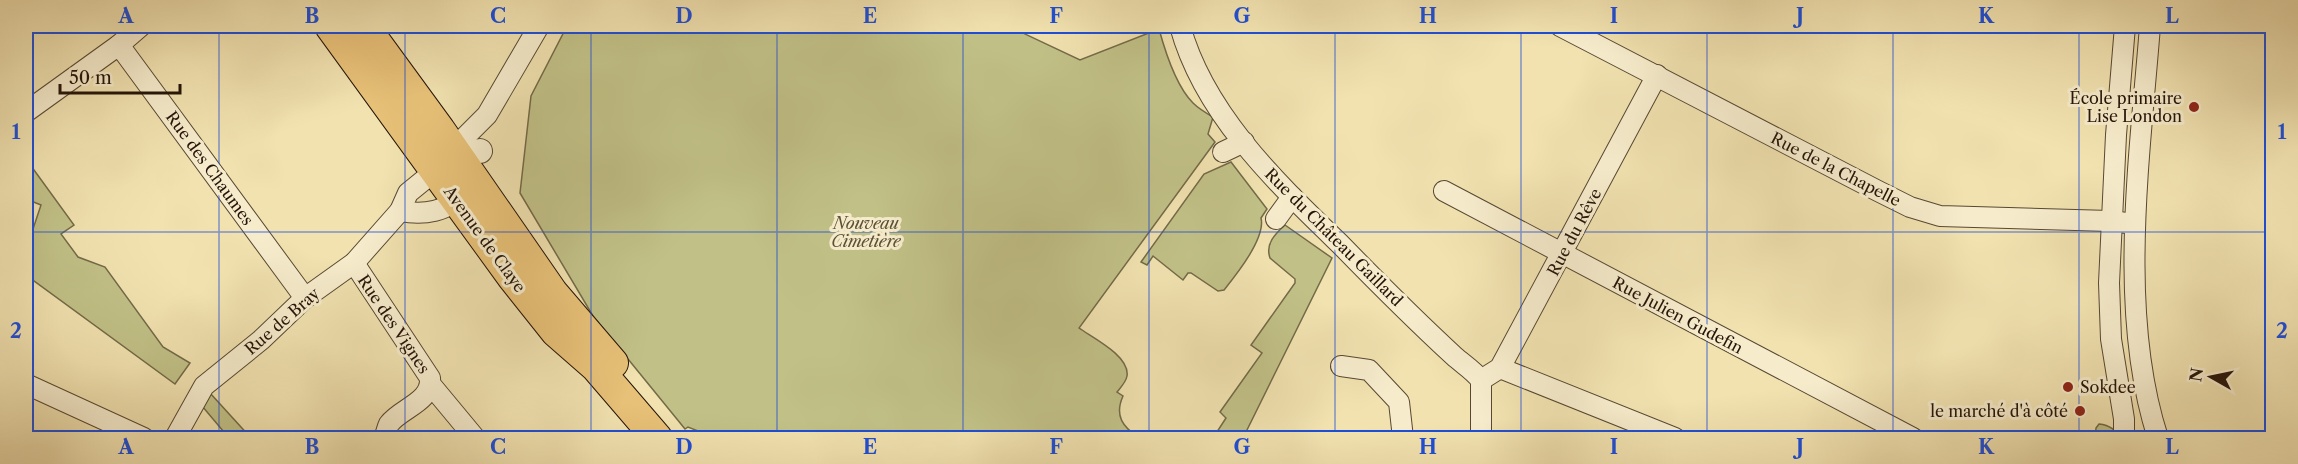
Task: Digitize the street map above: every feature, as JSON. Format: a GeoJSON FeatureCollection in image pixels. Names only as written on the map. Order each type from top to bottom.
{"type":"FeatureCollection","features":[{"type":"Feature","properties":{"kind":"main road","name":"Avenue de Claye"},"geometry":{"type":"LineString","coordinates":[[343,28],[456,164],[553,293],[676,438]]}},
{"type":"Feature","properties":{"kind":"main road","name":"Avenue de Claye"},"geometry":{"type":"LineString","coordinates":[[343,28],[456,164],[513,278],[556,332],[596,367],[657,438]]}},
{"type":"Feature","properties":{"kind":"street"},"geometry":{"type":"LineString","coordinates":[[26,112],[119,45],[141,26]]}},
{"type":"Feature","properties":{"kind":"street"},"geometry":{"type":"LineString","coordinates":[[400,211],[414,213],[446,208],[464,128],[492,94],[527,33],[539,26]]}},
{"type":"Feature","properties":{"kind":"street"},"geometry":{"type":"LineString","coordinates":[[456,164],[539,26]]}},
{"type":"Feature","properties":{"kind":"street","name":"Rue du Château Gaillard"},"geometry":{"type":"LineString","coordinates":[[1180,26],[1185,45],[1200,76],[1244,142],[1292,197],[1481,380]]}},
{"type":"Feature","properties":{"kind":"street","name":"Rue de la Chapelle"},"geometry":{"type":"LineString","coordinates":[[1560,26],[1878,191],[1926,213],[1940,216],[2110,221],[2135,224]]}},
{"type":"Feature","properties":{"kind":"street"},"geometry":{"type":"LineString","coordinates":[[2124,438],[2124,419],[2110,324],[2109,284],[2110,221],[2125,26]]}},
{"type":"Feature","properties":{"kind":"street"},"geometry":{"type":"LineString","coordinates":[[2118,105],[2129,89],[2134,26]]}},
{"type":"Feature","properties":{"kind":"street"},"geometry":{"type":"LineString","coordinates":[[2150,26],[2135,224],[2135,288],[2138,337],[2149,406],[2158,438]]}},
{"type":"Feature","properties":{"kind":"street","name":"Rue des Chaumes"},"geometry":{"type":"LineString","coordinates":[[119,45],[305,298]]}},
{"type":"Feature","properties":{"kind":"street","name":"Rue du Rêve"},"geometry":{"type":"LineString","coordinates":[[1481,380],[1500,368],[1657,75]]}},
{"type":"Feature","properties":{"kind":"street"},"geometry":{"type":"LineString","coordinates":[[1223,153],[1244,142]]}},
{"type":"Feature","properties":{"kind":"street","name":"Rue de Bray"},"geometry":{"type":"LineString","coordinates":[[175,438],[204,387],[261,340],[305,298],[354,263],[400,211],[408,193],[456,164]]}},
{"type":"Feature","properties":{"kind":"street","name":"Rue Julien Gudefin"},"geometry":{"type":"LineString","coordinates":[[1444,191],[1913,438]]}},
{"type":"Feature","properties":{"kind":"street"},"geometry":{"type":"LineString","coordinates":[[1276,219],[1292,197]]}},
{"type":"Feature","properties":{"kind":"street","name":"Rue des Vignes"},"geometry":{"type":"LineString","coordinates":[[354,263],[430,378],[431,385],[427,393],[389,424],[384,438]]}},
{"type":"Feature","properties":{"kind":"street"},"geometry":{"type":"LineString","coordinates":[[1341,366],[1370,370],[1400,402],[1403,438]]}},
{"type":"Feature","properties":{"kind":"street"},"geometry":{"type":"LineString","coordinates":[[1500,368],[1675,438]]}},
{"type":"Feature","properties":{"kind":"street"},"geometry":{"type":"LineString","coordinates":[[1481,380],[1481,438]]}},
{"type":"Feature","properties":{"kind":"street"},"geometry":{"type":"LineString","coordinates":[[26,384],[144,438]]}},
{"type":"Feature","properties":{"kind":"street"},"geometry":{"type":"LineString","coordinates":[[431,385],[475,438]]}},
{"type":"Feature","properties":{"kind":"green space","name":"Nouveau Cimetière"},"geometry":{"type":"Polygon","coordinates":[[[567,26],[1008,26],[1080,60],[1159,29],[1168,58],[1182,88],[1195,105],[1213,117],[1208,134],[1215,142],[1079,328],[1109,348],[1123,361],[1127,376],[1117,392],[1123,396],[1119,409],[1120,415],[1128,430],[1139,438],[716,438],[688,427],[685,429],[593,316],[520,193],[531,96],[567,26]]]}},
{"type":"Feature","properties":{"kind":"green space"},"geometry":{"type":"Polygon","coordinates":[[[26,159],[74,225],[61,234],[78,257],[105,267],[163,347],[190,363],[175,384],[26,275],[26,250],[41,205],[26,199],[26,159]]]}},
{"type":"Feature","properties":{"kind":"green space"},"geometry":{"type":"Polygon","coordinates":[[[1231,162],[1267,209],[1261,218],[1259,236],[1255,246],[1224,290],[1218,291],[1191,273],[1188,273],[1183,280],[1153,256],[1147,265],[1141,262],[1204,174],[1231,162]]]}},
{"type":"Feature","properties":{"kind":"green space"},"geometry":{"type":"Polygon","coordinates":[[[1285,225],[1332,258],[1243,438],[1213,438],[1226,418],[1220,412],[1262,353],[1251,345],[1295,283],[1295,279],[1270,258],[1269,253],[1272,240],[1285,225]]]}},
{"type":"Feature","properties":{"kind":"green space"},"geometry":{"type":"Polygon","coordinates":[[[210,393],[251,438],[229,438],[202,406],[210,393]]]}},
{"type":"Feature","properties":{"kind":"green space"},"geometry":{"type":"Polygon","coordinates":[[[2099,424],[2111,428],[2119,438],[2095,438],[2099,424]]]}},
{"type":"Feature","properties":{"kind":"place","name":"École primaire Lise London"},"geometry":{"type":"Point","coordinates":[2194,107]}},
{"type":"Feature","properties":{"kind":"place","name":"Sokdee"},"geometry":{"type":"Point","coordinates":[2068,387]}},
{"type":"Feature","properties":{"kind":"place","name":"le marché d'à côté"},"geometry":{"type":"Point","coordinates":[2080,411]}}]}
